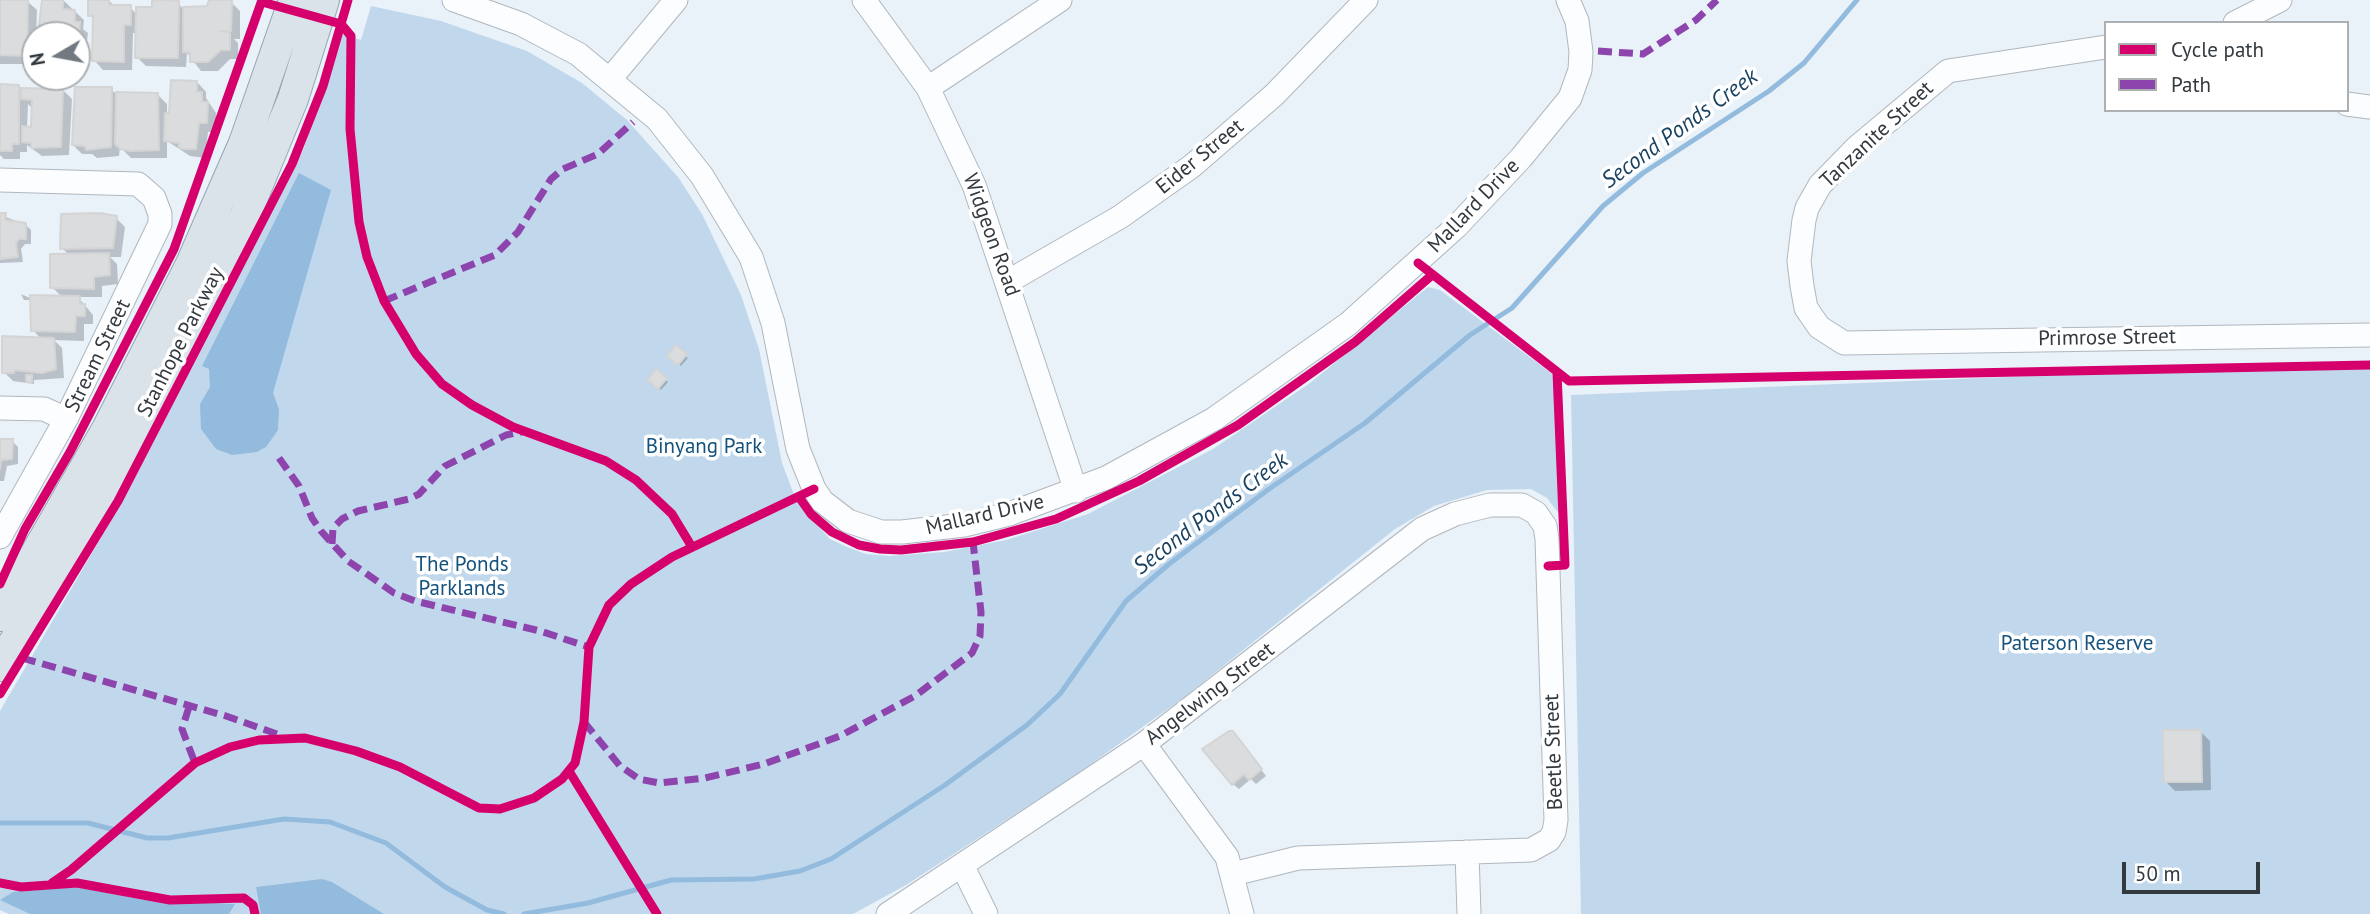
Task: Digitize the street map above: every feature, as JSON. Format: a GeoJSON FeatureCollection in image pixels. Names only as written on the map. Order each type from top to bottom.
{"type":"FeatureCollection","features":[{"type":"Feature","properties":{"kind":"main road","name":"Stanhope Parkway"},"geometry":{"type":"LineString","coordinates":[[0,615],[107,429],[191,264],[244,143],[295,0]]}},
{"type":"Feature","properties":{"kind":"main road","name":"Stanhope Parkway"},"geometry":{"type":"LineString","coordinates":[[0,666],[122,457],[245,216],[293,99],[324,0]]}},
{"type":"Feature","properties":{"kind":"street","name":"Mallard Drive"},"geometry":{"type":"LineString","coordinates":[[454,0],[521,24],[578,54],[611,78],[665,128],[702,176],[751,257],[773,323],[798,449],[821,501],[856,524],[881,531],[902,532],[964,525],[1009,514],[1076,491],[1163,448],[1245,398],[1348,324],[1456,227],[1521,158],[1570,98],[1580,70],[1581,52],[1577,21],[1568,0]]}},
{"type":"Feature","properties":{"kind":"street"},"geometry":{"type":"LineString","coordinates":[[611,78],[676,0]]}},
{"type":"Feature","properties":{"kind":"street","name":"Widgeon Road"},"geometry":{"type":"LineString","coordinates":[[864,0],[928,88],[974,185],[1009,281],[1076,491]]}},
{"type":"Feature","properties":{"kind":"street"},"geometry":{"type":"LineString","coordinates":[[928,88],[1060,0]]}},
{"type":"Feature","properties":{"kind":"street","name":"Eider Street"},"geometry":{"type":"LineString","coordinates":[[1009,281],[1120,218],[1192,166],[1274,95],[1366,0]]}},
{"type":"Feature","properties":{"kind":"street"},"geometry":{"type":"LineString","coordinates":[[2240,21],[2280,0]]}},
{"type":"Feature","properties":{"kind":"street","name":"Tanzanite Street"},"geometry":{"type":"LineString","coordinates":[[1844,343],[1819,327],[1807,308],[1802,286],[1799,261],[1804,220],[1807,208],[1820,185],[1857,147],[1948,71],[2104,47]]}},
{"type":"Feature","properties":{"kind":"street"},"geometry":{"type":"LineString","coordinates":[[2349,104],[2370,107]]}},
{"type":"Feature","properties":{"kind":"street","name":"Stream Street"},"geometry":{"type":"LineString","coordinates":[[0,180],[128,182],[145,188],[154,198],[160,214],[160,225],[66,419],[0,537]]}},
{"type":"Feature","properties":{"kind":"street","name":"Primrose Street"},"geometry":{"type":"LineString","coordinates":[[1844,343],[2370,335]]}},
{"type":"Feature","properties":{"kind":"street"},"geometry":{"type":"LineString","coordinates":[[0,408],[44,409],[66,419]]}},
{"type":"Feature","properties":{"kind":"street","name":"Angelwing Street"},"geometry":{"type":"LineString","coordinates":[[888,914],[963,867],[1144,744],[1422,529],[1455,514],[1490,505],[1522,505],[1536,513]]}},
{"type":"Feature","properties":{"kind":"street","name":"Beetle Street"},"geometry":{"type":"LineString","coordinates":[[1233,874],[1298,858],[1531,850],[1542,846],[1554,832],[1548,539],[1545,526],[1536,513]]}},
{"type":"Feature","properties":{"kind":"street"},"geometry":{"type":"LineString","coordinates":[[1144,744],[1215,840],[1233,874],[1242,914]]}},
{"type":"Feature","properties":{"kind":"street"},"geometry":{"type":"LineString","coordinates":[[1467,852],[1469,914]]}},
{"type":"Feature","properties":{"kind":"street"},"geometry":{"type":"LineString","coordinates":[[963,867],[986,914]]}},
{"type":"Feature","properties":{"kind":"green space","name":"The Ponds Parklands"},"geometry":{"type":"Polygon","coordinates":[[[371,6],[441,21],[527,51],[582,83],[627,120],[678,177],[702,214],[741,295],[759,349],[782,463],[793,492],[830,539],[847,547],[866,554],[889,556],[944,552],[1006,540],[1088,514],[1213,449],[1310,383],[1428,287],[1440,290],[1555,376],[1560,515],[1547,498],[1531,489],[1487,490],[1434,506],[1395,529],[1183,698],[1077,774],[906,885],[853,914],[9,914],[0,910],[0,711],[120,505],[304,148],[341,34],[361,40],[371,6]]]}},
{"type":"Feature","properties":{"kind":"green space","name":"Paterson Reserve"},"geometry":{"type":"Polygon","coordinates":[[[2370,362],[2370,914],[1581,914],[1571,395],[2370,362]]]}},
{"type":"Feature","properties":{"kind":"water"},"geometry":{"type":"Polygon","coordinates":[[[299,173],[331,190],[273,393],[279,409],[278,430],[266,447],[257,452],[232,455],[216,449],[201,429],[200,404],[210,387],[209,369],[202,366],[299,173]]]}},
{"type":"Feature","properties":{"kind":"water"},"geometry":{"type":"Polygon","coordinates":[[[322,879],[332,882],[384,914],[261,914],[256,887],[322,879]]]}},
{"type":"Feature","properties":{"kind":"water"},"geometry":{"type":"Polygon","coordinates":[[[77,887],[144,900],[235,904],[229,914],[30,914],[0,900],[13,892],[77,887]]]}},
{"type":"Feature","properties":{"kind":"building"},"geometry":{"type":"Polygon","coordinates":[[[0,0],[28,0],[28,21],[21,21],[21,56],[0,55],[0,0]]]}},
{"type":"Feature","properties":{"kind":"building"},"geometry":{"type":"Polygon","coordinates":[[[42,0],[63,0],[63,9],[75,10],[75,21],[40,21],[42,0]]]}},
{"type":"Feature","properties":{"kind":"building"},"geometry":{"type":"Polygon","coordinates":[[[88,0],[109,0],[109,5],[131,5],[131,25],[124,25],[124,62],[92,61],[93,16],[88,16],[88,0]]]}},
{"type":"Feature","properties":{"kind":"building"},"geometry":{"type":"Polygon","coordinates":[[[209,0],[232,0],[231,31],[220,31],[230,32],[230,50],[221,50],[208,62],[190,62],[190,52],[183,52],[183,7],[207,6],[209,0]]]}},
{"type":"Feature","properties":{"kind":"building"},"geometry":{"type":"Polygon","coordinates":[[[152,1],[179,1],[178,58],[135,58],[136,7],[152,7],[152,1]]]}},
{"type":"Feature","properties":{"kind":"building"},"geometry":{"type":"Polygon","coordinates":[[[171,80],[197,81],[197,92],[202,92],[202,102],[208,102],[207,123],[199,123],[196,149],[179,148],[179,143],[164,141],[165,113],[169,113],[171,80]]]}},
{"type":"Feature","properties":{"kind":"building"},"geometry":{"type":"Polygon","coordinates":[[[0,84],[19,85],[19,144],[12,144],[12,151],[0,151],[0,84]]]}},
{"type":"Feature","properties":{"kind":"building"},"geometry":{"type":"Polygon","coordinates":[[[91,87],[112,87],[111,147],[86,150],[85,146],[72,145],[75,91],[91,91],[91,87]]]}},
{"type":"Feature","properties":{"kind":"building"},"geometry":{"type":"Polygon","coordinates":[[[21,91],[63,91],[61,147],[31,148],[31,143],[22,142],[22,126],[31,127],[32,100],[21,99],[21,91]]]}},
{"type":"Feature","properties":{"kind":"building"},"geometry":{"type":"Polygon","coordinates":[[[116,92],[158,93],[159,150],[131,151],[120,149],[115,144],[116,92]]]}},
{"type":"Feature","properties":{"kind":"building"},"geometry":{"type":"Polygon","coordinates":[[[0,213],[6,213],[5,220],[26,223],[26,239],[19,239],[16,243],[18,257],[0,259],[0,213]]]}},
{"type":"Feature","properties":{"kind":"building"},"geometry":{"type":"Polygon","coordinates":[[[100,213],[117,216],[113,248],[60,249],[61,214],[100,213]]]}},
{"type":"Feature","properties":{"kind":"building"},"geometry":{"type":"Polygon","coordinates":[[[109,253],[110,275],[94,277],[94,289],[50,288],[50,254],[109,253]]]}},
{"type":"Feature","properties":{"kind":"building"},"geometry":{"type":"Polygon","coordinates":[[[30,295],[80,296],[80,304],[85,304],[85,316],[76,316],[75,332],[31,331],[30,295]]]}},
{"type":"Feature","properties":{"kind":"building"},"geometry":{"type":"Polygon","coordinates":[[[2,336],[54,338],[56,369],[42,373],[14,370],[14,373],[2,373],[2,336]]]}},
{"type":"Feature","properties":{"kind":"building"},"geometry":{"type":"Polygon","coordinates":[[[676,345],[687,354],[678,365],[667,356],[676,345]]]}},
{"type":"Feature","properties":{"kind":"building"},"geometry":{"type":"Polygon","coordinates":[[[656,369],[667,378],[658,389],[647,380],[656,369]]]}},
{"type":"Feature","properties":{"kind":"building"},"geometry":{"type":"Polygon","coordinates":[[[26,375],[32,375],[32,382],[26,382],[26,375]]]}},
{"type":"Feature","properties":{"kind":"building"},"geometry":{"type":"Polygon","coordinates":[[[0,439],[13,439],[12,459],[1,460],[0,469],[0,439]]]}},
{"type":"Feature","properties":{"kind":"building"},"geometry":{"type":"Polygon","coordinates":[[[2163,730],[2201,730],[2202,782],[2164,782],[2163,730]]]}},
{"type":"Feature","properties":{"kind":"building"},"geometry":{"type":"Polygon","coordinates":[[[1233,731],[1262,769],[1249,780],[1244,774],[1232,785],[1202,749],[1233,731]]]}},
{"type":"Feature","properties":{"kind":"waterway","name":"Second Ponds Creek"},"geometry":{"type":"LineString","coordinates":[[524,914],[588,903],[671,880],[754,879],[800,871],[831,859],[945,785],[1027,725],[1060,694],[1126,601],[1169,564],[1269,489],[1365,423],[1470,335],[1512,308],[1603,206],[1643,173],[1769,91],[1804,63],[1857,0]]}},
{"type":"Feature","properties":{"kind":"waterway","name":"Second Ponds Creek"},"geometry":{"type":"LineString","coordinates":[[0,823],[88,823],[147,838],[168,838],[284,819],[330,822],[386,843],[445,887],[487,910],[504,914]]}},
{"type":"Feature","properties":{"kind":"marked path"},"geometry":{"type":"LineString","coordinates":[[1598,51],[1643,54],[1696,20],[1717,0]]}},
{"type":"Feature","properties":{"kind":"marked path"},"geometry":{"type":"LineString","coordinates":[[384,301],[495,255],[518,232],[551,179],[563,169],[598,154],[633,122]]}},
{"type":"Feature","properties":{"kind":"marked path"},"geometry":{"type":"LineString","coordinates":[[332,544],[333,528],[342,519],[358,511],[409,499],[419,494],[445,466],[506,435],[522,432]]}},
{"type":"Feature","properties":{"kind":"marked path"},"geometry":{"type":"LineString","coordinates":[[279,458],[299,486],[312,518],[321,531],[348,561],[394,593],[415,601],[540,631],[589,647]]}},
{"type":"Feature","properties":{"kind":"marked path"},"geometry":{"type":"LineString","coordinates":[[584,722],[620,766],[639,779],[659,783],[705,778],[764,764],[840,736],[915,696],[972,653],[980,636],[981,612],[973,542]]}},
{"type":"Feature","properties":{"kind":"marked path"},"geometry":{"type":"LineString","coordinates":[[22,658],[226,716],[277,734]]}},
{"type":"Feature","properties":{"kind":"marked path"},"geometry":{"type":"LineString","coordinates":[[189,707],[182,729],[195,763]]}},
{"type":"Feature","properties":{"kind":"cycle path"},"geometry":{"type":"LineString","coordinates":[[0,584],[25,529],[70,452],[174,249],[262,0]]}},
{"type":"Feature","properties":{"kind":"cycle path"},"geometry":{"type":"LineString","coordinates":[[0,694],[118,501],[292,164],[323,86],[348,0]]}},
{"type":"Feature","properties":{"kind":"cycle path"},"geometry":{"type":"LineString","coordinates":[[262,2],[341,24],[351,36],[350,129],[359,222],[367,257],[384,301],[416,354],[442,384],[472,405],[513,427],[606,461],[636,480],[672,514],[692,547]]}},
{"type":"Feature","properties":{"kind":"cycle path"},"geometry":{"type":"LineString","coordinates":[[1418,263],[1569,381],[2370,365]]}},
{"type":"Feature","properties":{"kind":"cycle path"},"geometry":{"type":"LineString","coordinates":[[799,497],[811,514],[832,532],[859,545],[880,549],[901,550],[973,542],[1056,519],[1139,481],[1238,425],[1355,342],[1432,275]]}},
{"type":"Feature","properties":{"kind":"cycle path"},"geometry":{"type":"LineString","coordinates":[[1548,566],[1565,565],[1557,372]]}},
{"type":"Feature","properties":{"kind":"cycle path"},"geometry":{"type":"LineString","coordinates":[[52,883],[71,870],[195,763],[230,747],[259,740],[305,738],[356,751],[400,767],[479,808],[500,809],[534,798],[562,779],[575,763],[584,722],[589,647],[609,605],[631,584],[672,557],[814,489]]}},
{"type":"Feature","properties":{"kind":"cycle path"},"geometry":{"type":"LineString","coordinates":[[569,771],[657,914]]}},
{"type":"Feature","properties":{"kind":"cycle path"},"geometry":{"type":"LineString","coordinates":[[0,883],[21,887],[77,883],[170,900],[244,898],[253,905],[255,914]]}},
{"type":"Feature","properties":{"kind":"park label","name":"Binyang Park"},"geometry":{"type":"Point","coordinates":[704,447]}}]}
